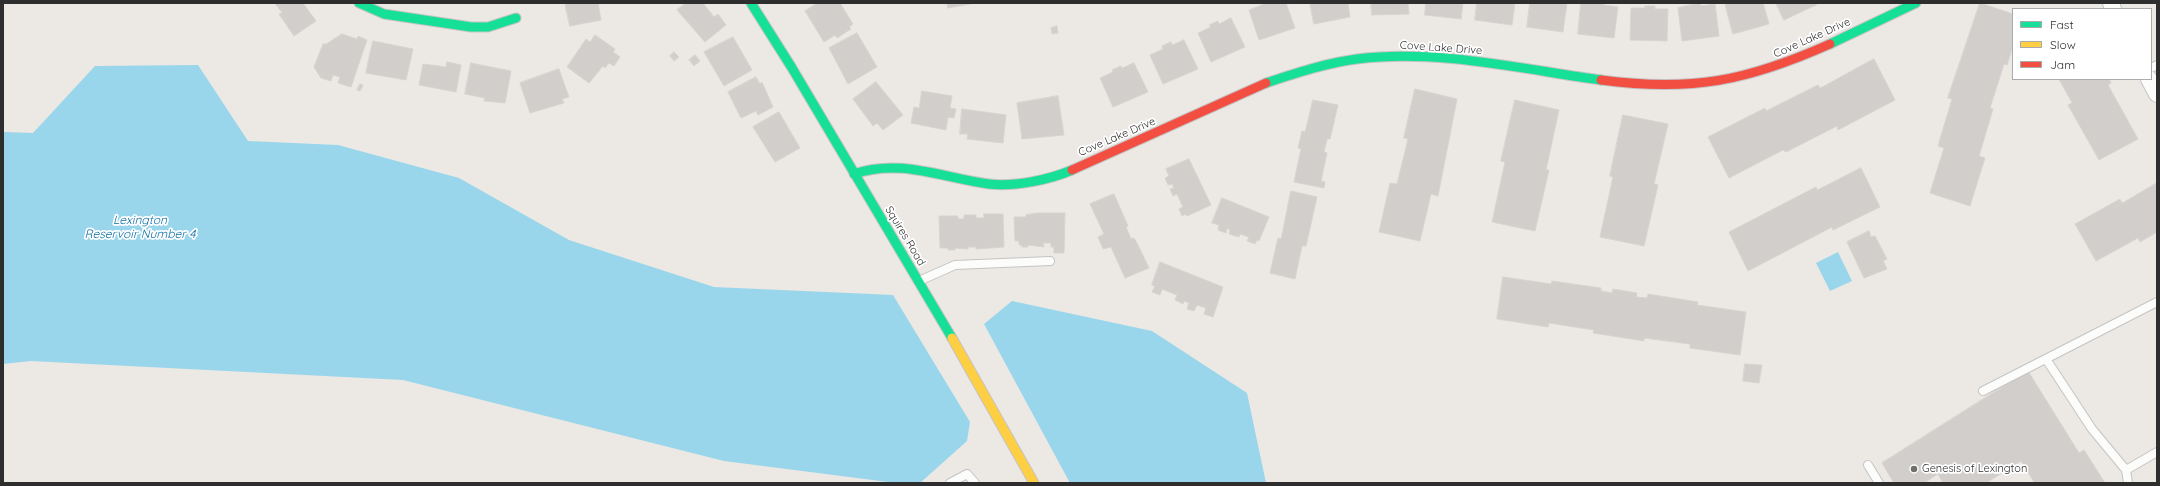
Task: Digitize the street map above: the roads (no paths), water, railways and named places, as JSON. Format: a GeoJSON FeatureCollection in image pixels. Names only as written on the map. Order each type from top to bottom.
{"type":"FeatureCollection","features":[{"type":"Feature","properties":{"kind":"street"},"geometry":{"type":"LineString","coordinates":[[359,3],[384,14],[471,27],[488,27],[516,18]]}},
{"type":"Feature","properties":{"kind":"street","name":"Squires Road"},"geometry":{"type":"LineString","coordinates":[[751,3],[792,68],[918,281],[1034,483]]}},
{"type":"Feature","properties":{"kind":"street","name":"Cove Lake Drive"},"geometry":{"type":"LineString","coordinates":[[854,174],[872,168],[895,167],[928,171],[990,184],[1033,182],[1069,171],[1264,84],[1291,74],[1357,59],[1386,57],[1430,58],[1634,84],[1684,85],[1721,81],[1769,69],[1807,55],[1916,3]]}},
{"type":"Feature","properties":{"kind":"street"},"geometry":{"type":"LineString","coordinates":[[2150,80],[2157,94]]}},
{"type":"Feature","properties":{"kind":"lane"},"geometry":{"type":"LineString","coordinates":[[918,281],[954,264],[1050,261]]}},
{"type":"Feature","properties":{"kind":"lane"},"geometry":{"type":"LineString","coordinates":[[1983,391],[2157,302]]}},
{"type":"Feature","properties":{"kind":"lane"},"geometry":{"type":"LineString","coordinates":[[2046,359],[2092,429],[2126,470],[2128,483]]}},
{"type":"Feature","properties":{"kind":"lane"},"geometry":{"type":"LineString","coordinates":[[2126,470],[2157,452]]}},
{"type":"Feature","properties":{"kind":"lane"},"geometry":{"type":"LineString","coordinates":[[1868,465],[1879,483]]}},
{"type":"Feature","properties":{"kind":"lane"},"geometry":{"type":"LineString","coordinates":[[950,483],[967,474],[975,483]]}},
{"type":"Feature","properties":{"kind":"water","name":"Lexington Reservoir Number 4"},"geometry":{"type":"Polygon","coordinates":[[[198,65],[248,141],[338,145],[459,178],[569,240],[714,287],[893,295],[970,422],[967,441],[920,483],[896,483],[724,461],[403,380],[31,361],[3,364],[3,132],[33,133],[95,66],[198,65]]]}},
{"type":"Feature","properties":{"kind":"water"},"geometry":{"type":"Polygon","coordinates":[[[1838,252],[1852,281],[1830,291],[1816,263],[1838,252]]]}},
{"type":"Feature","properties":{"kind":"water"},"geometry":{"type":"Polygon","coordinates":[[[1012,301],[1152,331],[1247,393],[1266,483],[1070,483],[984,324],[1012,301]]]}},
{"type":"Feature","properties":{"kind":"place","name":"Genesis of Lexington"},"geometry":{"type":"Point","coordinates":[1914,469]}}]}
